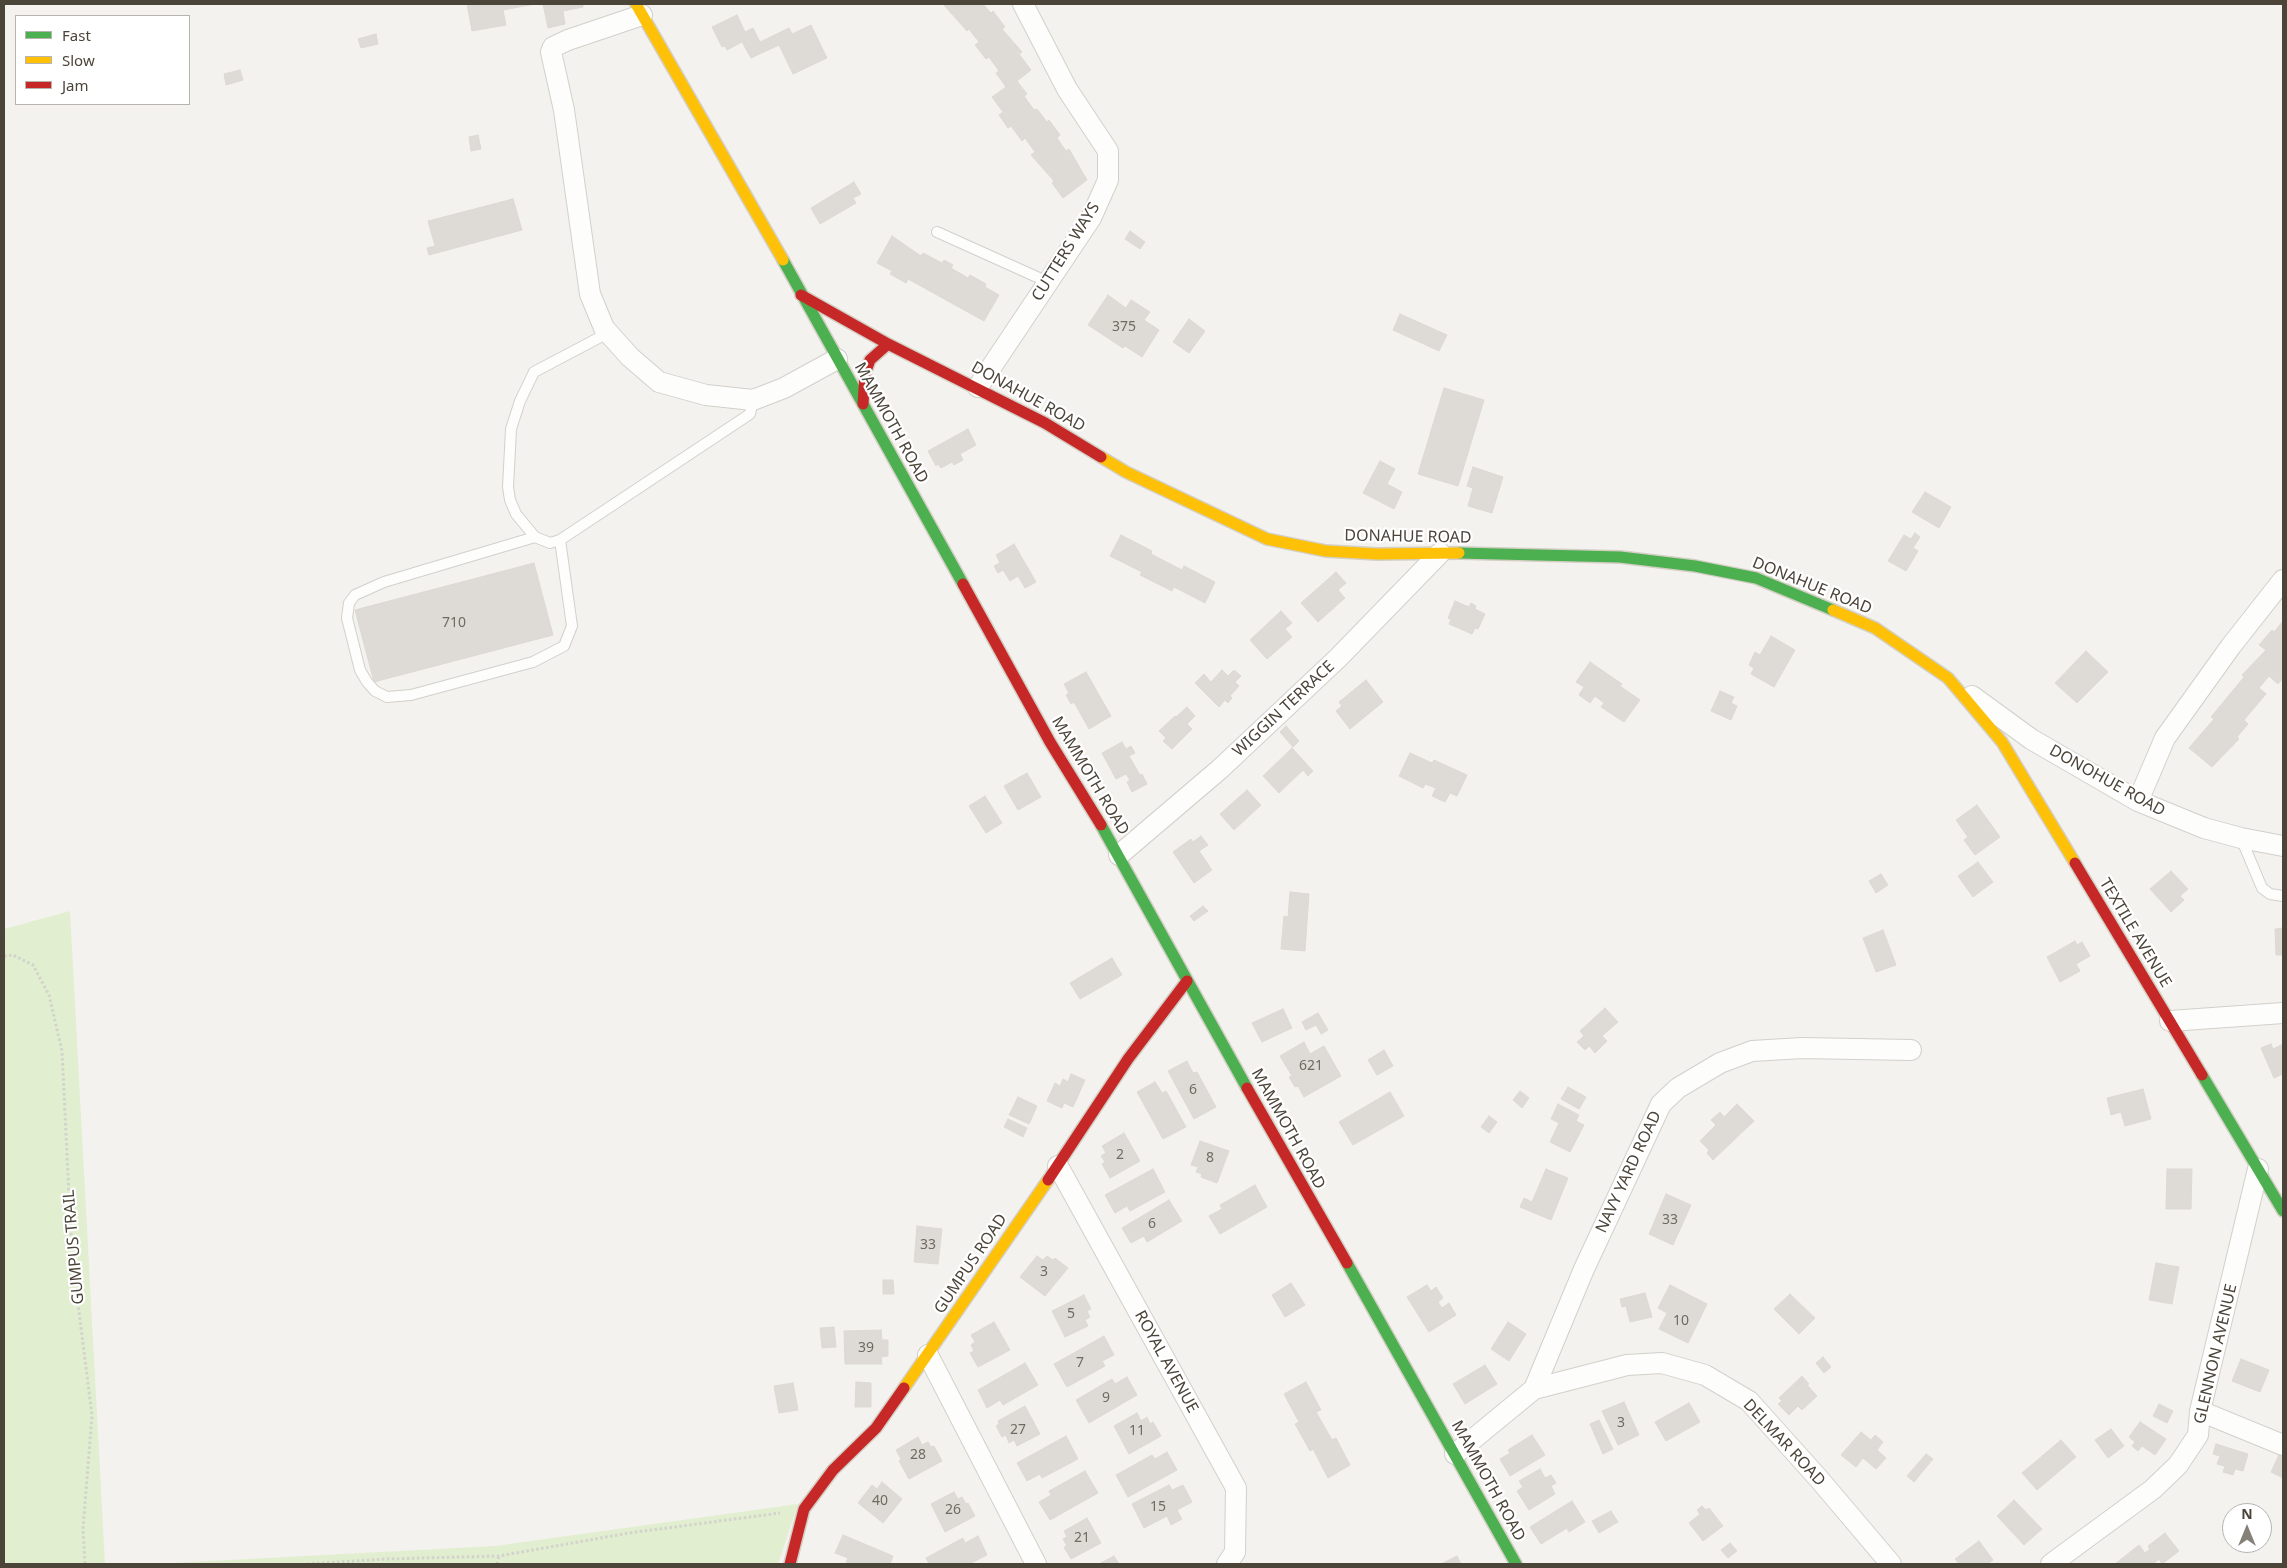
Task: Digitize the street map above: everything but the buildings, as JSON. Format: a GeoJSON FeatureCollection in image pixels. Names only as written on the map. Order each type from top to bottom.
{"type":"FeatureCollection","features":[{"type":"Feature","properties":{"kind":"main road","name":"MAMMOTH ROAD"},"geometry":{"type":"LineString","coordinates":[[639,9],[747,195],[801,296],[1050,742],[1118,855],[1187,981],[1516,1564]]}},
{"type":"Feature","properties":{"kind":"main road","name":"DONAHUE ROAD"},"geometry":{"type":"LineString","coordinates":[[801,296],[888,344],[978,387],[1045,423],[1126,472],[1267,539],[1326,551],[1377,554],[1440,553],[1620,558],[1695,566],[1756,578],[1876,628],[1948,678]]}},
{"type":"Feature","properties":{"kind":"main road"},"geometry":{"type":"LineString","coordinates":[[862,404],[865,374],[870,360],[888,344]]}},
{"type":"Feature","properties":{"kind":"main road","name":"TEXTILE AVENUE"},"geometry":{"type":"LineString","coordinates":[[1948,678],[2002,742],[2283,1211]]}},
{"type":"Feature","properties":{"kind":"main road","name":"GUMPUS ROAD"},"geometry":{"type":"LineString","coordinates":[[790,1564],[804,1509],[833,1470],[876,1428],[1058,1166],[1128,1059],[1187,981]]}},
{"type":"Feature","properties":{"kind":"street","name":"CUTTERS WAYS"},"geometry":{"type":"LineString","coordinates":[[978,387],[1091,218],[1108,180],[1108,151],[1067,89],[1023,4]]}},
{"type":"Feature","properties":{"kind":"street"},"geometry":{"type":"LineString","coordinates":[[639,9],[568,40],[554,47],[551,52],[564,110],[590,294],[604,328],[630,357],[659,382],[706,395],[753,400],[784,388],[837,359]]}},
{"type":"Feature","properties":{"kind":"street","name":"WIGGIN TERRACE"},"geometry":{"type":"LineString","coordinates":[[1118,855],[1220,769],[1338,658],[1440,553]]}},
{"type":"Feature","properties":{"kind":"street"},"geometry":{"type":"LineString","coordinates":[[2138,801],[2165,738],[2231,646],[2283,580]]}},
{"type":"Feature","properties":{"kind":"street","name":"DONOHUE ROAD"},"geometry":{"type":"LineString","coordinates":[[1948,678],[2031,739],[2138,801],[2175,818],[2241,838],[2283,846]]}},
{"type":"Feature","properties":{"kind":"street"},"geometry":{"type":"LineString","coordinates":[[2170,1021],[2283,1013]]}},
{"type":"Feature","properties":{"kind":"street","name":"NAVY YARD ROAD"},"geometry":{"type":"LineString","coordinates":[[1455,1454],[1534,1389],[1584,1269],[1661,1104],[1678,1088],[1720,1063],[1752,1051],[1802,1048],[1911,1050]]}},
{"type":"Feature","properties":{"kind":"street","name":"ROYAL AVENUE"},"geometry":{"type":"LineString","coordinates":[[1058,1166],[1236,1488],[1235,1552],[1226,1564]]}},
{"type":"Feature","properties":{"kind":"street","name":"GLENNON AVENUE"},"geometry":{"type":"LineString","coordinates":[[2051,1564],[2154,1489],[2178,1465],[2198,1435],[2200,1410],[2258,1170]]}},
{"type":"Feature","properties":{"kind":"street"},"geometry":{"type":"LineString","coordinates":[[928,1355],[1036,1564]]}},
{"type":"Feature","properties":{"kind":"street","name":"DELMAR ROAD"},"geometry":{"type":"LineString","coordinates":[[1534,1389],[1626,1365],[1662,1363],[1705,1375],[1748,1401],[1819,1479],[1891,1564]]}},
{"type":"Feature","properties":{"kind":"street"},"geometry":{"type":"LineString","coordinates":[[2200,1410],[2283,1445]]}},
{"type":"Feature","properties":{"kind":"lane"},"geometry":{"type":"LineString","coordinates":[[937,232],[1048,282]]}},
{"type":"Feature","properties":{"kind":"lane"},"geometry":{"type":"LineString","coordinates":[[534,538],[516,514],[510,500],[508,488],[511,429],[520,401],[534,372],[608,333]]}},
{"type":"Feature","properties":{"kind":"lane"},"geometry":{"type":"LineString","coordinates":[[560,540],[572,626],[564,646],[533,662],[411,695],[387,696],[375,691],[367,682],[360,670],[347,618],[349,603],[354,595],[384,582],[534,538],[550,543],[560,540],[750,414],[753,400]]}},
{"type":"Feature","properties":{"kind":"lane"},"geometry":{"type":"LineString","coordinates":[[2241,838],[2262,888],[2270,894],[2283,896]]}},
{"type":"Feature","properties":{"kind":"path","name":"GUMPUS TRAIL"},"geometry":{"type":"LineString","coordinates":[[4,956],[13,955],[33,966],[48,995],[62,1051],[72,1256],[92,1415],[83,1529],[85,1564]]}},
{"type":"Feature","properties":{"kind":"path"},"geometry":{"type":"LineString","coordinates":[[306,1564],[386,1559],[499,1556],[628,1533],[786,1512]]}},
{"type":"Feature","properties":{"kind":"path"},"geometry":{"type":"LineString","coordinates":[[497,1564],[499,1556]]}},
{"type":"Feature","properties":{"kind":"green space"},"geometry":{"type":"Polygon","coordinates":[[[70,911],[105,1564],[4,1564],[4,929],[70,911]]]}},
{"type":"Feature","properties":{"kind":"green space"},"geometry":{"type":"Polygon","coordinates":[[[798,1504],[778,1564],[153,1564],[495,1546],[798,1504]]]}},
{"type":"Feature","properties":{"kind":"traffic: fast"},"geometry":{"type":"LineString","coordinates":[[783,260],[963,584]]}},
{"type":"Feature","properties":{"kind":"traffic: fast"},"geometry":{"type":"LineString","coordinates":[[1459,553],[1620,557],[1695,566],[1756,578],[1833,610]]}},
{"type":"Feature","properties":{"kind":"traffic: fast"},"geometry":{"type":"LineString","coordinates":[[1101,825],[1247,1088]]}},
{"type":"Feature","properties":{"kind":"traffic: fast"},"geometry":{"type":"LineString","coordinates":[[2202,1075],[2283,1211]]}},
{"type":"Feature","properties":{"kind":"traffic: fast"},"geometry":{"type":"LineString","coordinates":[[1347,1263],[1516,1564]]}},
{"type":"Feature","properties":{"kind":"traffic: slow"},"geometry":{"type":"LineString","coordinates":[[636,4],[783,260]]}},
{"type":"Feature","properties":{"kind":"traffic: slow"},"geometry":{"type":"LineString","coordinates":[[1101,457],[1126,472],[1267,539],[1326,551],[1377,554],[1459,553]]}},
{"type":"Feature","properties":{"kind":"traffic: slow"},"geometry":{"type":"LineString","coordinates":[[1833,610],[1875,628],[1948,678],[2002,742],[2075,863]]}},
{"type":"Feature","properties":{"kind":"traffic: slow"},"geometry":{"type":"LineString","coordinates":[[904,1388],[1048,1180]]}},
{"type":"Feature","properties":{"kind":"traffic: jam"},"geometry":{"type":"LineString","coordinates":[[801,295],[888,344],[1045,423],[1101,457]]}},
{"type":"Feature","properties":{"kind":"traffic: jam"},"geometry":{"type":"LineString","coordinates":[[863,404],[865,374],[870,360],[888,344]]}},
{"type":"Feature","properties":{"kind":"traffic: jam"},"geometry":{"type":"LineString","coordinates":[[963,584],[1050,742],[1101,825]]}},
{"type":"Feature","properties":{"kind":"traffic: jam"},"geometry":{"type":"LineString","coordinates":[[2075,863],[2202,1075]]}},
{"type":"Feature","properties":{"kind":"traffic: jam"},"geometry":{"type":"LineString","coordinates":[[1048,1180],[1128,1059],[1187,981]]}},
{"type":"Feature","properties":{"kind":"traffic: jam"},"geometry":{"type":"LineString","coordinates":[[1247,1088],[1347,1263]]}},
{"type":"Feature","properties":{"kind":"traffic: jam"},"geometry":{"type":"LineString","coordinates":[[790,1564],[804,1509],[833,1470],[876,1428],[904,1388]]}}]}
